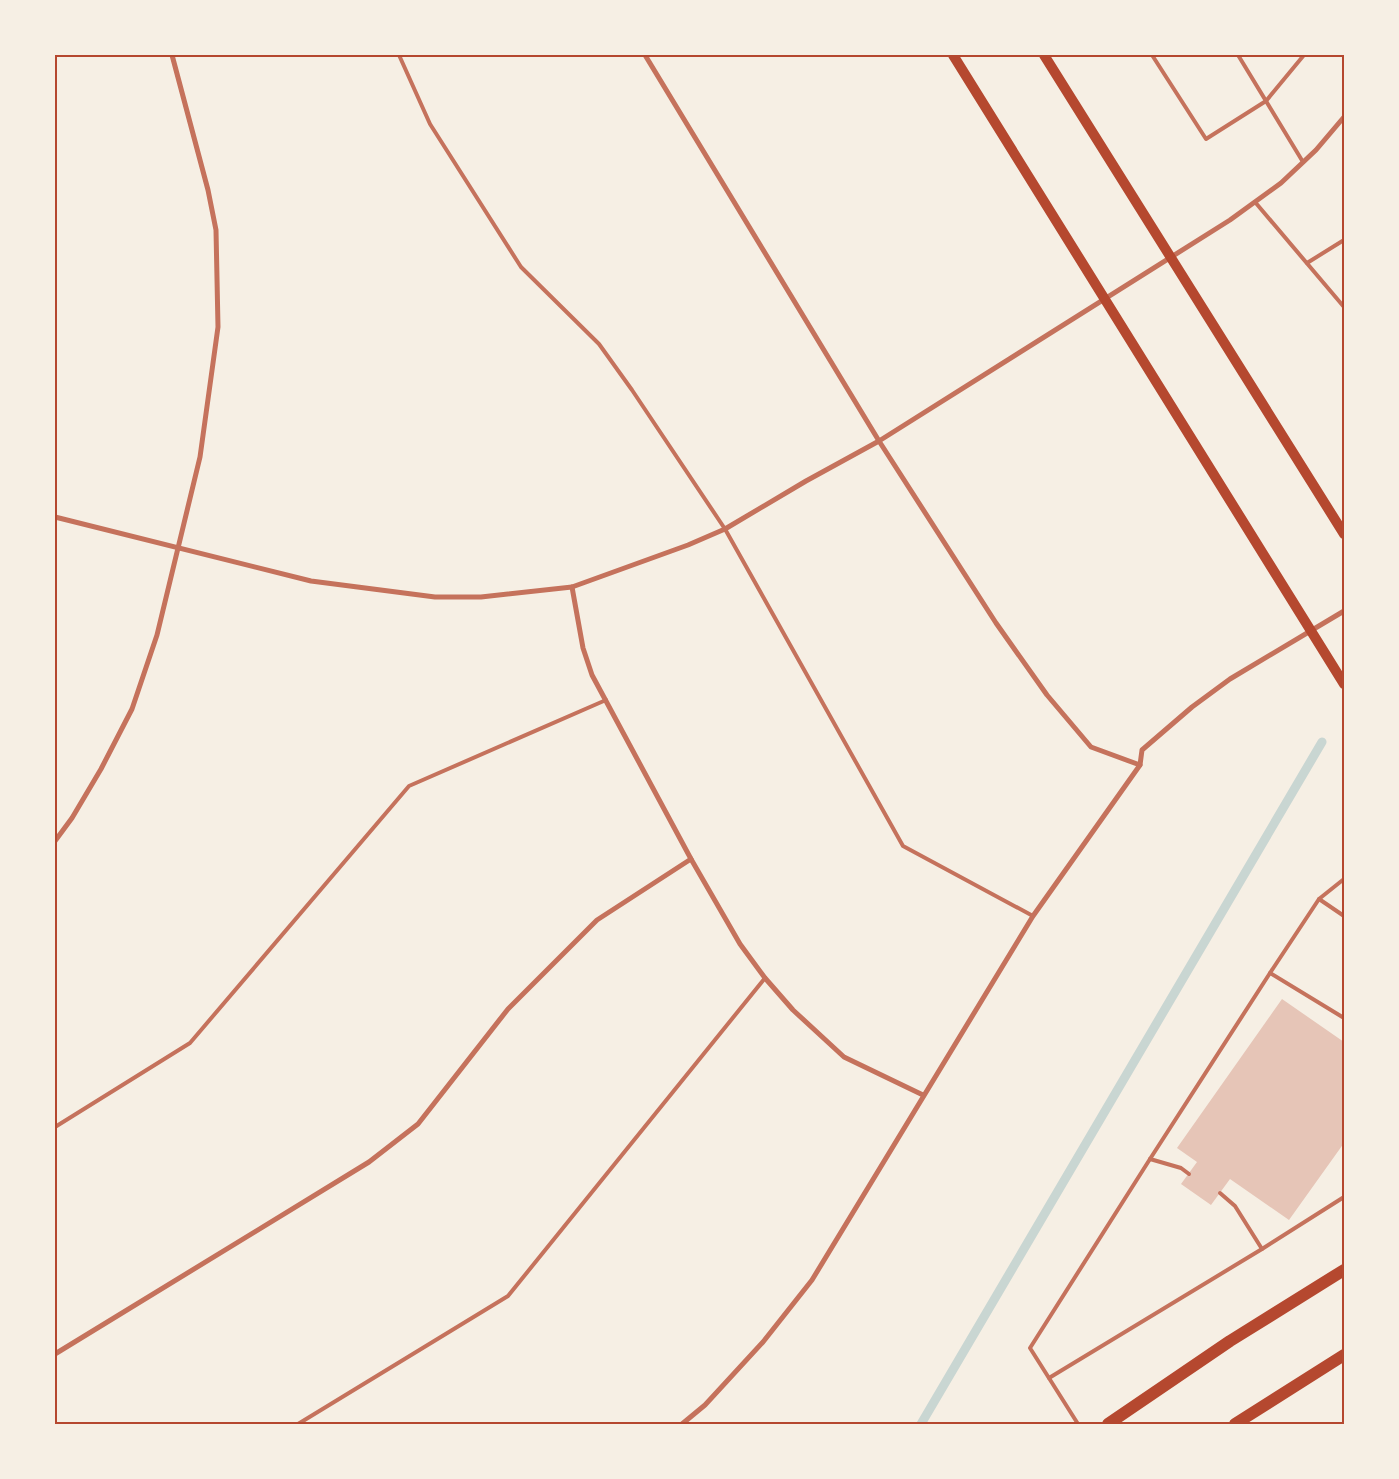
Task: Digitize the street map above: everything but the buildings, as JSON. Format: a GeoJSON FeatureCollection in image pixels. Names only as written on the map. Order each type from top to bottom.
{"type":"FeatureCollection","features":[{"type":"Feature","properties":{"kind":"main road"},"geometry":{"type":"LineString","coordinates":[[953,55],[1344,684]]}},
{"type":"Feature","properties":{"kind":"main road"},"geometry":{"type":"LineString","coordinates":[[1044,55],[1344,534]]}},
{"type":"Feature","properties":{"kind":"main road"},"geometry":{"type":"LineString","coordinates":[[1108,1424],[1230,1341],[1344,1270]]}},
{"type":"Feature","properties":{"kind":"main road"},"geometry":{"type":"LineString","coordinates":[[1235,1424],[1344,1355]]}},
{"type":"Feature","properties":{"kind":"street"},"geometry":{"type":"LineString","coordinates":[[55,842],[72,818],[101,769],[132,709],[157,635],[200,457],[218,327],[216,230],[208,190],[172,55]]}},
{"type":"Feature","properties":{"kind":"street"},"geometry":{"type":"LineString","coordinates":[[645,55],[879,441],[996,623],[1047,695],[1092,747],[1140,765]]}},
{"type":"Feature","properties":{"kind":"street"},"geometry":{"type":"LineString","coordinates":[[55,517],[311,581],[435,597],[481,597],[572,586],[688,545],[725,529],[879,441],[1105,300],[1255,202],[1281,183],[1316,150],[1344,117]]}},
{"type":"Feature","properties":{"kind":"street"},"geometry":{"type":"LineString","coordinates":[[572,586],[583,648],[592,675],[691,859],[740,944],[765,978],[793,1010],[844,1056],[923,1095]]}},
{"type":"Feature","properties":{"kind":"street"},"geometry":{"type":"LineString","coordinates":[[682,1424],[705,1405],[763,1342],[812,1280],[1033,916],[1140,765],[1142,750],[1192,707],[1230,679],[1344,611]]}},
{"type":"Feature","properties":{"kind":"street"},"geometry":{"type":"LineString","coordinates":[[55,1354],[369,1162],[418,1124],[508,1009],[597,920],[691,859]]}},
{"type":"Feature","properties":{"kind":"lane"},"geometry":{"type":"LineString","coordinates":[[399,55],[430,124],[521,267],[599,344],[725,529],[903,846],[1033,916]]}},
{"type":"Feature","properties":{"kind":"lane"},"geometry":{"type":"LineString","coordinates":[[1152,55],[1206,138],[1266,101],[1304,55]]}},
{"type":"Feature","properties":{"kind":"lane"},"geometry":{"type":"LineString","coordinates":[[1238,55],[1303,162]]}},
{"type":"Feature","properties":{"kind":"lane"},"geometry":{"type":"LineString","coordinates":[[1255,202],[1344,307]]}},
{"type":"Feature","properties":{"kind":"lane"},"geometry":{"type":"LineString","coordinates":[[1307,263],[1344,240]]}},
{"type":"Feature","properties":{"kind":"lane"},"geometry":{"type":"LineString","coordinates":[[55,1127],[190,1043],[409,786],[606,700]]}},
{"type":"Feature","properties":{"kind":"lane"},"geometry":{"type":"LineString","coordinates":[[1078,1424],[1030,1348],[1319,899],[1344,879]]}},
{"type":"Feature","properties":{"kind":"lane"},"geometry":{"type":"LineString","coordinates":[[1319,899],[1344,916]]}},
{"type":"Feature","properties":{"kind":"lane"},"geometry":{"type":"LineString","coordinates":[[1270,973],[1344,1018]]}},
{"type":"Feature","properties":{"kind":"lane"},"geometry":{"type":"LineString","coordinates":[[298,1424],[508,1296],[765,978]]}},
{"type":"Feature","properties":{"kind":"lane"},"geometry":{"type":"LineString","coordinates":[[1150,1159],[1181,1168],[1189,1174]]}},
{"type":"Feature","properties":{"kind":"lane"},"geometry":{"type":"LineString","coordinates":[[1220,1193],[1235,1206],[1262,1249]]}},
{"type":"Feature","properties":{"kind":"lane"},"geometry":{"type":"LineString","coordinates":[[1049,1378],[1344,1197]]}},
{"type":"Feature","properties":{"kind":"waterway"},"geometry":{"type":"LineString","coordinates":[[921,1424],[1322,742]]}}]}
